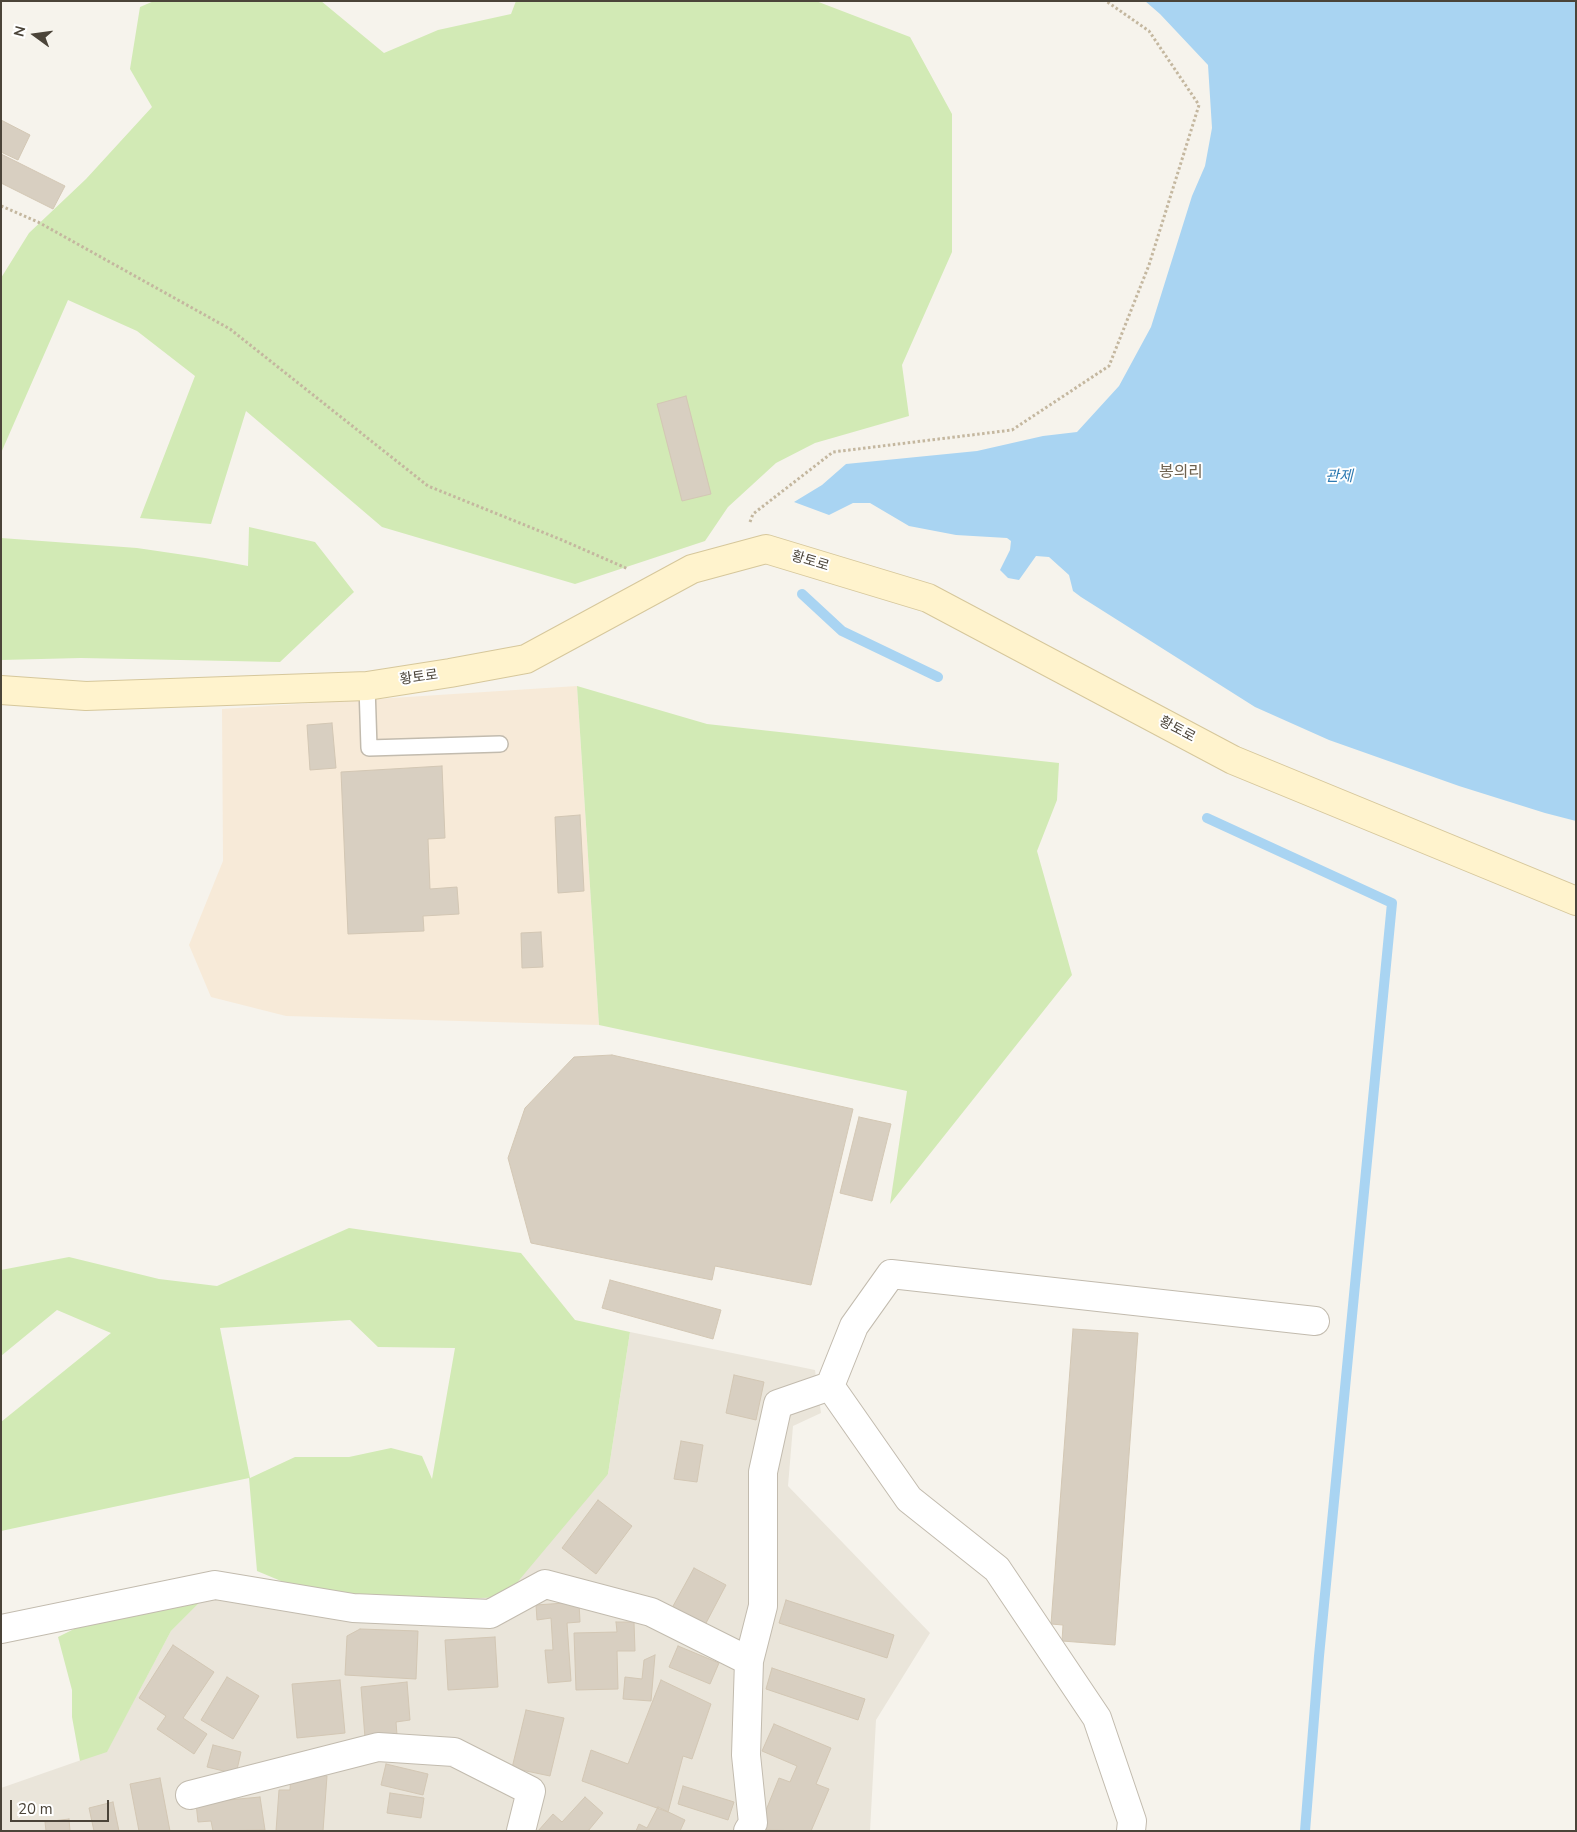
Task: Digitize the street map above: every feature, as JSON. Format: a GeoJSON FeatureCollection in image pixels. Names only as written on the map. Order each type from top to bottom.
{"type":"FeatureCollection","features":[{"type":"Feature","properties":{"kind":"main road","name":"황토로"},"geometry":{"type":"LineString","coordinates":[[1,690],[86,696],[367,686],[450,674],[526,659],[692,569],[766,549],[928,598],[1232,760],[1576,901]]}},
{"type":"Feature","properties":{"kind":"street"},"geometry":{"type":"LineString","coordinates":[[748,1831],[753,1822],[746,1755],[750,1661],[763,1606],[763,1472],[778,1404],[830,1386],[854,1326],[891,1274],[1316,1321]]}},
{"type":"Feature","properties":{"kind":"street"},"geometry":{"type":"LineString","coordinates":[[830,1386],[910,1499],[997,1569],[1097,1718],[1132,1821],[1130,1831]]}},
{"type":"Feature","properties":{"kind":"street"},"geometry":{"type":"LineString","coordinates":[[1,1629],[216,1585],[353,1608],[490,1614],[545,1584],[650,1612],[750,1661]]}},
{"type":"Feature","properties":{"kind":"street"},"geometry":{"type":"LineString","coordinates":[[190,1794],[378,1746],[454,1752],[531,1790],[521,1831]]}},
{"type":"Feature","properties":{"kind":"lane"},"geometry":{"type":"LineString","coordinates":[[367,686],[369,748],[500,744]]}},
{"type":"Feature","properties":{"kind":"path"},"geometry":{"type":"LineString","coordinates":[[736,557],[754,514],[832,452],[1012,430],[1109,366],[1149,265],[1199,105],[1148,31],[1106,1]]}},
{"type":"Feature","properties":{"kind":"path"},"geometry":{"type":"LineString","coordinates":[[1,206],[38,222],[230,329],[428,486],[562,540],[662,585]]}},
{"type":"Feature","properties":{"kind":"shaded area"},"geometry":{"type":"Polygon","coordinates":[[[577,686],[599,1025],[286,1016],[211,997],[189,945],[223,861],[222,709],[577,686]]]}},
{"type":"Feature","properties":{"kind":"shaded area"},"geometry":{"type":"Polygon","coordinates":[[[630,1332],[815,1370],[821,1413],[793,1426],[788,1486],[930,1633],[876,1720],[870,1831],[1,1831],[1,1788],[107,1751],[171,1631],[228,1574],[305,1591],[608,1474],[630,1332]]]}},
{"type":"Feature","properties":{"kind":"green space"},"geometry":{"type":"Polygon","coordinates":[[[154,1],[321,1],[384,53],[438,30],[511,14],[516,1],[816,1],[910,37],[952,114],[952,252],[902,365],[909,416],[815,443],[776,463],[728,507],[705,541],[575,584],[382,527],[246,411],[211,524],[140,518],[195,376],[137,331],[68,300],[1,453],[1,278],[29,233],[86,179],[152,107],[130,69],[140,7],[154,1]]]}},
{"type":"Feature","properties":{"kind":"green space"},"geometry":{"type":"Polygon","coordinates":[[[249,527],[315,542],[354,592],[280,662],[81,658],[1,660],[1,538],[137,548],[248,566],[249,527]]]}},
{"type":"Feature","properties":{"kind":"green space"},"geometry":{"type":"Polygon","coordinates":[[[577,686],[707,724],[1059,763],[1057,800],[1037,851],[1072,975],[890,1204],[907,1091],[599,1025],[577,686]]]}},
{"type":"Feature","properties":{"kind":"green space"},"geometry":{"type":"Polygon","coordinates":[[[349,1228],[521,1253],[575,1320],[630,1332],[608,1474],[505,1597],[428,1600],[305,1591],[257,1571],[249,1478],[1,1531],[1,1422],[111,1333],[57,1310],[1,1356],[1,1270],[69,1257],[159,1279],[217,1286],[349,1228]],[[350,1320],[220,1328],[250,1478],[295,1457],[349,1457],[391,1448],[422,1456],[432,1479],[455,1348],[378,1347],[350,1320]]]}},
{"type":"Feature","properties":{"kind":"green space"},"geometry":{"type":"Polygon","coordinates":[[[206,1596],[171,1631],[107,1752],[80,1761],[72,1717],[72,1690],[58,1637],[78,1627],[206,1596]]]}},
{"type":"Feature","properties":{"kind":"water","name":"관제"},"geometry":{"type":"Polygon","coordinates":[[[1145,1],[1576,1],[1576,821],[1459,786],[1329,740],[1255,707],[1081,597],[1073,591],[1069,575],[1049,557],[1036,556],[1019,580],[1008,578],[1000,570],[1010,550],[1011,541],[1007,538],[956,535],[909,526],[870,503],[853,503],[829,515],[794,502],[822,485],[846,464],[977,451],[1043,436],[1077,432],[1119,386],[1151,327],[1192,196],[1205,166],[1212,128],[1208,65],[1160,14],[1145,1]]]}},
{"type":"Feature","properties":{"kind":"building"},"geometry":{"type":"Polygon","coordinates":[[[1,120],[30,135],[18,160],[1,152],[1,120]]]}},
{"type":"Feature","properties":{"kind":"building"},"geometry":{"type":"Polygon","coordinates":[[[1,154],[65,186],[53,209],[1,183],[1,154]]]}},
{"type":"Feature","properties":{"kind":"building"},"geometry":{"type":"Polygon","coordinates":[[[686,396],[711,494],[682,501],[657,404],[686,396]]]}},
{"type":"Feature","properties":{"kind":"building"},"geometry":{"type":"Polygon","coordinates":[[[332,723],[336,768],[310,770],[307,725],[332,723]]]}},
{"type":"Feature","properties":{"kind":"building"},"geometry":{"type":"Polygon","coordinates":[[[442,766],[445,838],[428,839],[430,889],[457,887],[459,914],[423,916],[424,931],[348,934],[341,772],[442,766]]]}},
{"type":"Feature","properties":{"kind":"building"},"geometry":{"type":"Polygon","coordinates":[[[580,815],[584,891],[558,893],[555,817],[580,815]]]}},
{"type":"Feature","properties":{"kind":"building"},"geometry":{"type":"Polygon","coordinates":[[[541,932],[543,967],[522,968],[521,933],[541,932]]]}},
{"type":"Feature","properties":{"kind":"building"},"geometry":{"type":"Polygon","coordinates":[[[612,1055],[853,1109],[811,1285],[715,1266],[712,1280],[531,1243],[508,1158],[525,1108],[574,1057],[612,1055]]]}},
{"type":"Feature","properties":{"kind":"building"},"geometry":{"type":"Polygon","coordinates":[[[859,1117],[891,1124],[872,1201],[840,1193],[859,1117]]]}},
{"type":"Feature","properties":{"kind":"building"},"geometry":{"type":"Polygon","coordinates":[[[610,1280],[721,1310],[713,1339],[602,1308],[610,1280]]]}},
{"type":"Feature","properties":{"kind":"building"},"geometry":{"type":"Polygon","coordinates":[[[1073,1329],[1138,1333],[1115,1645],[1062,1641],[1063,1625],[1051,1624],[1073,1329]]]}},
{"type":"Feature","properties":{"kind":"building"},"geometry":{"type":"Polygon","coordinates":[[[734,1375],[764,1382],[756,1420],[726,1413],[734,1375]]]}},
{"type":"Feature","properties":{"kind":"building"},"geometry":{"type":"Polygon","coordinates":[[[681,1441],[703,1445],[697,1482],[674,1479],[681,1441]]]}},
{"type":"Feature","properties":{"kind":"building"},"geometry":{"type":"Polygon","coordinates":[[[598,1500],[632,1526],[596,1574],[562,1548],[598,1500]]]}},
{"type":"Feature","properties":{"kind":"building"},"geometry":{"type":"Polygon","coordinates":[[[694,1568],[726,1585],[705,1625],[672,1608],[694,1568]]]}},
{"type":"Feature","properties":{"kind":"building"},"geometry":{"type":"Polygon","coordinates":[[[786,1600],[894,1635],[887,1658],[779,1623],[786,1600]]]}},
{"type":"Feature","properties":{"kind":"building"},"geometry":{"type":"Polygon","coordinates":[[[579,1602],[580,1622],[567,1623],[571,1681],[548,1683],[545,1650],[553,1650],[551,1618],[537,1620],[536,1605],[579,1602]]]}},
{"type":"Feature","properties":{"kind":"building"},"geometry":{"type":"Polygon","coordinates":[[[616,1622],[634,1622],[635,1651],[617,1651],[618,1689],[576,1690],[574,1633],[617,1632],[616,1622]]]}},
{"type":"Feature","properties":{"kind":"building"},"geometry":{"type":"Polygon","coordinates":[[[360,1629],[418,1631],[416,1679],[345,1675],[347,1636],[360,1629]]]}},
{"type":"Feature","properties":{"kind":"building"},"geometry":{"type":"Polygon","coordinates":[[[495,1637],[498,1687],[448,1690],[445,1640],[495,1637]]]}},
{"type":"Feature","properties":{"kind":"building"},"geometry":{"type":"Polygon","coordinates":[[[173,1645],[214,1672],[183,1718],[207,1734],[194,1754],[157,1729],[166,1716],[139,1698],[173,1645]]]}},
{"type":"Feature","properties":{"kind":"building"},"geometry":{"type":"Polygon","coordinates":[[[678,1646],[719,1663],[710,1684],[669,1667],[678,1646]]]}},
{"type":"Feature","properties":{"kind":"building"},"geometry":{"type":"Polygon","coordinates":[[[655,1655],[651,1701],[623,1699],[625,1677],[642,1679],[644,1660],[655,1655]]]}},
{"type":"Feature","properties":{"kind":"building"},"geometry":{"type":"Polygon","coordinates":[[[772,1668],[865,1699],[858,1720],[766,1689],[772,1668]]]}},
{"type":"Feature","properties":{"kind":"building"},"geometry":{"type":"Polygon","coordinates":[[[227,1677],[259,1696],[233,1739],[201,1720],[227,1677]]]}},
{"type":"Feature","properties":{"kind":"building"},"geometry":{"type":"Polygon","coordinates":[[[340,1680],[345,1733],[297,1738],[292,1684],[340,1680]]]}},
{"type":"Feature","properties":{"kind":"building"},"geometry":{"type":"Polygon","coordinates":[[[661,1680],[711,1704],[692,1759],[683,1756],[668,1812],[582,1781],[591,1750],[628,1764],[661,1680]]]}},
{"type":"Feature","properties":{"kind":"building"},"geometry":{"type":"Polygon","coordinates":[[[407,1682],[410,1720],[396,1722],[397,1735],[365,1738],[361,1687],[407,1682]]]}},
{"type":"Feature","properties":{"kind":"building"},"geometry":{"type":"Polygon","coordinates":[[[526,1710],[564,1718],[550,1776],[512,1768],[526,1710]]]}},
{"type":"Feature","properties":{"kind":"building"},"geometry":{"type":"Polygon","coordinates":[[[774,1724],[831,1748],[816,1784],[829,1789],[811,1831],[758,1830],[779,1778],[790,1782],[797,1766],[762,1751],[774,1724]]]}},
{"type":"Feature","properties":{"kind":"building"},"geometry":{"type":"Polygon","coordinates":[[[213,1745],[241,1752],[236,1774],[207,1767],[213,1745]]]}},
{"type":"Feature","properties":{"kind":"building"},"geometry":{"type":"Polygon","coordinates":[[[386,1764],[428,1774],[423,1795],[381,1785],[386,1764]]]}},
{"type":"Feature","properties":{"kind":"building"},"geometry":{"type":"Polygon","coordinates":[[[291,1773],[327,1776],[323,1831],[276,1831],[279,1790],[290,1790],[291,1773]]]}},
{"type":"Feature","properties":{"kind":"building"},"geometry":{"type":"Polygon","coordinates":[[[160,1778],[170,1831],[139,1831],[130,1784],[160,1778]]]}},
{"type":"Feature","properties":{"kind":"building"},"geometry":{"type":"Polygon","coordinates":[[[683,1786],[734,1802],[728,1820],[678,1804],[683,1786]]]}},
{"type":"Feature","properties":{"kind":"building"},"geometry":{"type":"Polygon","coordinates":[[[390,1793],[424,1798],[421,1818],[387,1813],[390,1793]]]}},
{"type":"Feature","properties":{"kind":"building"},"geometry":{"type":"Polygon","coordinates":[[[260,1797],[265,1830],[213,1831],[211,1821],[198,1822],[196,1803],[260,1797]]]}},
{"type":"Feature","properties":{"kind":"building"},"geometry":{"type":"Polygon","coordinates":[[[585,1797],[603,1813],[588,1831],[538,1831],[553,1814],[562,1822],[585,1797]]]}},
{"type":"Feature","properties":{"kind":"building"},"geometry":{"type":"Polygon","coordinates":[[[113,1802],[119,1831],[94,1831],[89,1808],[113,1802]]]}},
{"type":"Feature","properties":{"kind":"building"},"geometry":{"type":"Polygon","coordinates":[[[658,1807],[685,1820],[680,1831],[636,1831],[639,1824],[647,1828],[658,1807]]]}},
{"type":"Feature","properties":{"kind":"building"},"geometry":{"type":"Polygon","coordinates":[[[69,1819],[70,1831],[46,1831],[45,1822],[69,1819]]]}},
{"type":"Feature","properties":{"kind":"waterway"},"geometry":{"type":"LineString","coordinates":[[802,594],[842,631],[938,677]]}},
{"type":"Feature","properties":{"kind":"waterway"},"geometry":{"type":"LineString","coordinates":[[1207,818],[1392,903],[1319,1656],[1305,1831]]}},
{"type":"Feature","properties":{"kind":"district","name":"봉의리"},"geometry":{"type":"Point","coordinates":[1181,473]}}]}
